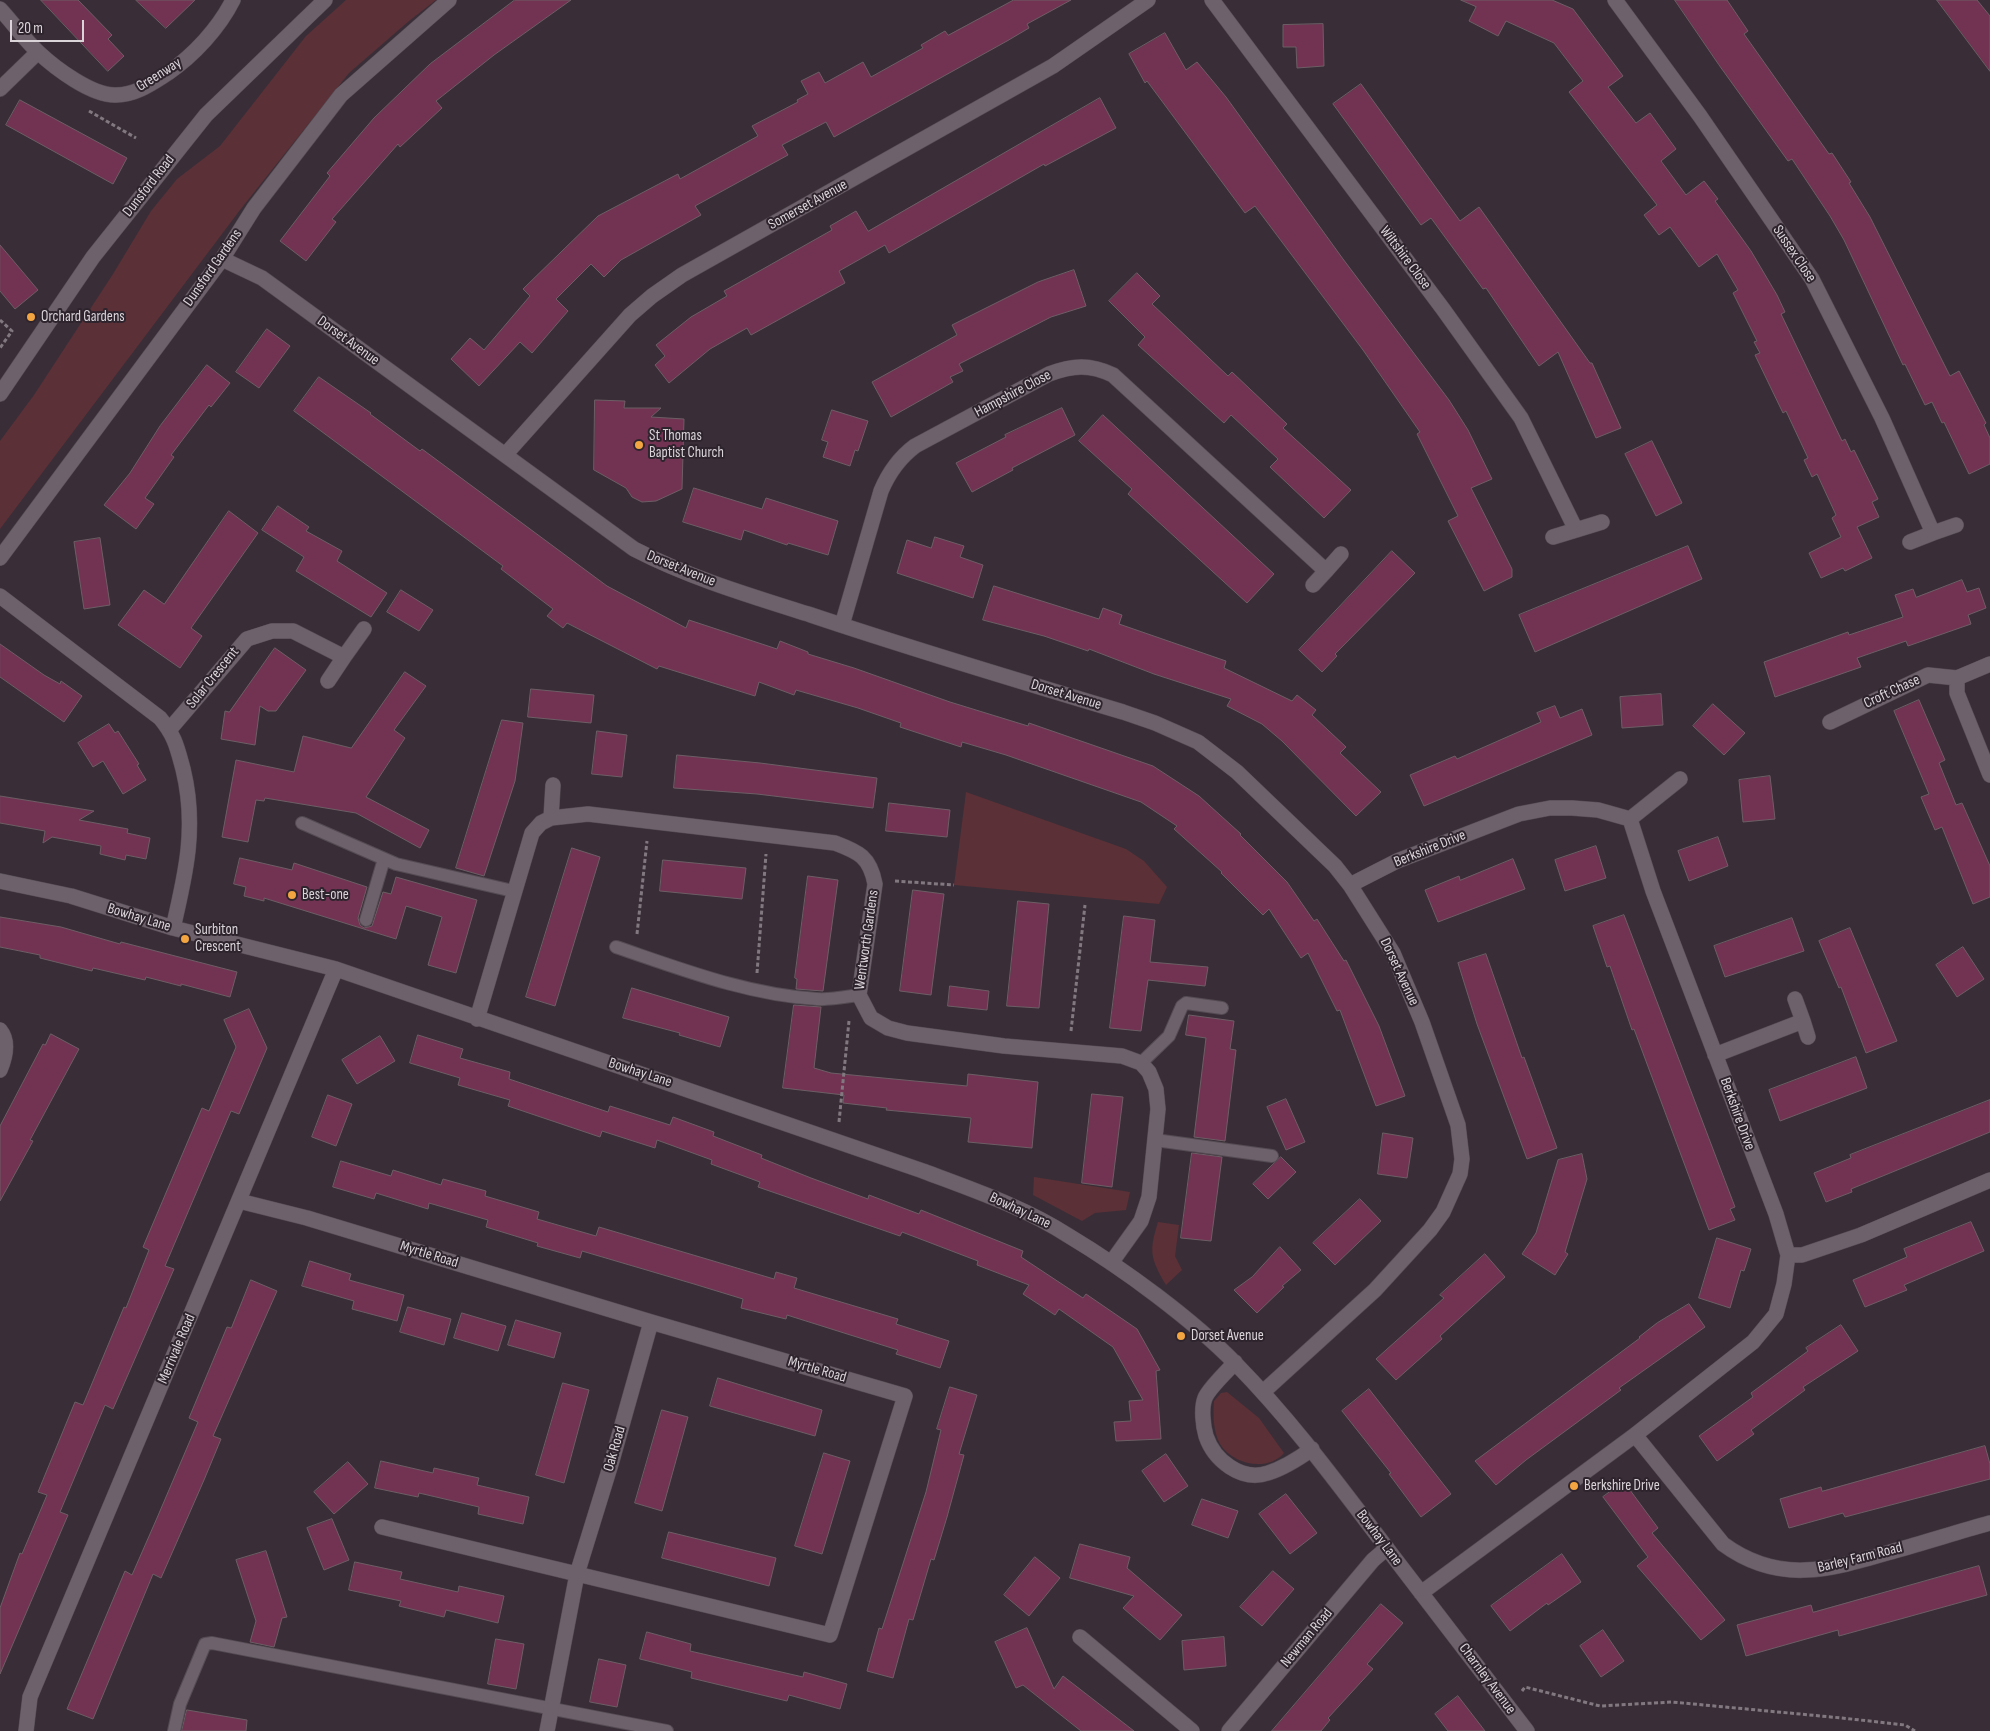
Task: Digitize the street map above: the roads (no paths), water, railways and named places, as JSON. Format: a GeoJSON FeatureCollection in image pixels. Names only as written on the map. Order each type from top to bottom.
{"type":"FeatureCollection","features":[{"type":"Feature","properties":{"kind":"street","name":"Greenway"},"geometry":{"type":"LineString","coordinates":[[0,9],[38,52],[89,89],[117,96],[136,92],[179,65],[205,39],[227,12],[233,0]]}},
{"type":"Feature","properties":{"kind":"street","name":"Dunsford Road"},"geometry":{"type":"LineString","coordinates":[[0,394],[94,257],[206,114],[325,0]]}},
{"type":"Feature","properties":{"kind":"street","name":"Dunsford Gardens"},"geometry":{"type":"LineString","coordinates":[[0,558],[222,259],[254,208],[341,95],[449,0]]}},
{"type":"Feature","properties":{"kind":"street","name":"Somerset Avenue"},"geometry":{"type":"LineString","coordinates":[[505,455],[635,310],[652,296],[682,275],[1054,66],[1148,0]]}},
{"type":"Feature","properties":{"kind":"street","name":"Wiltshire Close"},"geometry":{"type":"LineString","coordinates":[[1212,0],[1443,309],[1521,418],[1576,530]]}},
{"type":"Feature","properties":{"kind":"street","name":"Sussex Close"},"geometry":{"type":"LineString","coordinates":[[1615,0],[1700,116],[1812,279],[1882,418],[1933,533]]}},
{"type":"Feature","properties":{"kind":"street"},"geometry":{"type":"LineString","coordinates":[[0,89],[38,52]]}},
{"type":"Feature","properties":{"kind":"street","name":"Dorset Avenue"},"geometry":{"type":"LineString","coordinates":[[222,259],[262,278],[634,549],[704,580],[1155,723],[1198,742],[1237,772],[1312,843],[1350,885],[1393,953],[1422,1022],[1458,1125],[1462,1159],[1460,1174],[1444,1212],[1430,1230],[1375,1290],[1263,1392]]}},
{"type":"Feature","properties":{"kind":"street","name":"Hampshire Close"},"geometry":{"type":"LineString","coordinates":[[842,625],[881,491],[889,473],[904,455],[916,446],[1049,374],[1065,368],[1081,366],[1096,367],[1113,375],[1326,571]]}},
{"type":"Feature","properties":{"kind":"street"},"geometry":{"type":"LineString","coordinates":[[1553,537],[1602,522]]}},
{"type":"Feature","properties":{"kind":"street"},"geometry":{"type":"LineString","coordinates":[[1910,542],[1956,525]]}},
{"type":"Feature","properties":{"kind":"street"},"geometry":{"type":"LineString","coordinates":[[1313,585],[1341,554]]}},
{"type":"Feature","properties":{"kind":"street"},"geometry":{"type":"LineString","coordinates":[[0,596],[160,718],[176,739],[190,796],[190,840],[172,928]]}},
{"type":"Feature","properties":{"kind":"street"},"geometry":{"type":"LineString","coordinates":[[328,681],[364,629]]}},
{"type":"Feature","properties":{"kind":"street","name":"Solar Crescent"},"geometry":{"type":"LineString","coordinates":[[170,729],[247,639],[272,631],[293,631],[344,657]]}},
{"type":"Feature","properties":{"kind":"street","name":"Croft Chase"},"geometry":{"type":"LineString","coordinates":[[1830,722],[1928,676],[1957,678],[1990,664]]}},
{"type":"Feature","properties":{"kind":"street"},"geometry":{"type":"LineString","coordinates":[[1957,678],[1957,693],[1990,775]]}},
{"type":"Feature","properties":{"kind":"street"},"geometry":{"type":"LineString","coordinates":[[1630,819],[1680,779]]}},
{"type":"Feature","properties":{"kind":"street"},"geometry":{"type":"LineString","coordinates":[[477,1019],[513,891],[532,833],[541,823],[551,818],[553,785]]}},
{"type":"Feature","properties":{"kind":"street","name":"Berkshire Drive"},"geometry":{"type":"LineString","coordinates":[[1350,885],[1397,860],[1519,814],[1550,808],[1572,808],[1598,810],[1630,819],[1653,890],[1776,1214],[1788,1255],[1784,1284],[1776,1314],[1753,1342],[1635,1435],[1421,1593]]}},
{"type":"Feature","properties":{"kind":"street","name":"Wentworth Gardens"},"geometry":{"type":"LineString","coordinates":[[551,818],[588,814],[649,820],[835,842],[852,849],[872,868],[874,879],[855,995],[871,1018],[888,1028],[907,1033],[1004,1046],[1122,1056],[1141,1063]]}},
{"type":"Feature","properties":{"kind":"street","name":"Bowhay Lane"},"geometry":{"type":"LineString","coordinates":[[0,881],[71,896],[172,928],[336,969],[477,1019],[837,1141],[1011,1205],[1068,1235],[1111,1263],[1187,1321],[1235,1362],[1312,1449],[1447,1626]]}},
{"type":"Feature","properties":{"kind":"street","name":"Merrivale Road"},"geometry":{"type":"LineString","coordinates":[[26,1731],[30,1697],[336,969]]}},
{"type":"Feature","properties":{"kind":"street"},"geometry":{"type":"LineString","coordinates":[[1795,999],[1808,1037]]}},
{"type":"Feature","properties":{"kind":"street"},"geometry":{"type":"LineString","coordinates":[[1715,1055],[1802,1021]]}},
{"type":"Feature","properties":{"kind":"street"},"geometry":{"type":"LineString","coordinates":[[0,1030],[3,1034],[6,1052],[0,1070]]}},
{"type":"Feature","properties":{"kind":"street"},"geometry":{"type":"LineString","coordinates":[[1111,1263],[1142,1221],[1149,1197],[1158,1109],[1156,1089],[1149,1072],[1141,1063]]}},
{"type":"Feature","properties":{"kind":"street"},"geometry":{"type":"LineString","coordinates":[[1788,1255],[1802,1255],[1861,1235],[1990,1180]]}},
{"type":"Feature","properties":{"kind":"street","name":"Myrtle Road"},"geometry":{"type":"LineString","coordinates":[[239,1201],[307,1218],[651,1322],[905,1396],[830,1635],[577,1574]]}},
{"type":"Feature","properties":{"kind":"street","name":"Oak Road"},"geometry":{"type":"LineString","coordinates":[[547,1731],[577,1574],[611,1464],[651,1322]]}},
{"type":"Feature","properties":{"kind":"street"},"geometry":{"type":"LineString","coordinates":[[1235,1362],[1205,1398],[1203,1427],[1209,1447],[1220,1462],[1247,1473],[1266,1474],[1295,1461],[1312,1449]]}},
{"type":"Feature","properties":{"kind":"street","name":"Barley Farm Road"},"geometry":{"type":"LineString","coordinates":[[1635,1435],[1723,1544],[1740,1556],[1779,1569],[1802,1571],[1836,1567],[1990,1524]]}},
{"type":"Feature","properties":{"kind":"street"},"geometry":{"type":"LineString","coordinates":[[382,1527],[577,1574]]}},
{"type":"Feature","properties":{"kind":"street","name":"Newman Road"},"geometry":{"type":"LineString","coordinates":[[1230,1731],[1372,1560],[1387,1548]]}},
{"type":"Feature","properties":{"kind":"street","name":"Charnley Avenue"},"geometry":{"type":"LineString","coordinates":[[1447,1626],[1527,1731]]}},
{"type":"Feature","properties":{"kind":"street"},"geometry":{"type":"LineString","coordinates":[[1080,1637],[1192,1731]]}},
{"type":"Feature","properties":{"kind":"lane"},"geometry":{"type":"LineString","coordinates":[[302,823],[396,864],[513,891]]}},
{"type":"Feature","properties":{"kind":"lane"},"geometry":{"type":"LineString","coordinates":[[366,920],[384,859]]}},
{"type":"Feature","properties":{"kind":"lane"},"geometry":{"type":"LineString","coordinates":[[616,947],[756,991],[818,1000],[855,995]]}},
{"type":"Feature","properties":{"kind":"lane"},"geometry":{"type":"LineString","coordinates":[[1141,1063],[1169,1036],[1182,1006],[1186,1003],[1222,1008]]}},
{"type":"Feature","properties":{"kind":"lane"},"geometry":{"type":"LineString","coordinates":[[1156,1140],[1272,1156]]}},
{"type":"Feature","properties":{"kind":"lane"},"geometry":{"type":"LineString","coordinates":[[174,1731],[180,1704],[205,1644],[212,1643],[667,1731]]}},
{"type":"Feature","properties":{"kind":"place","name":"Orchard Gardens"},"geometry":{"type":"Point","coordinates":[31,317]}},
{"type":"Feature","properties":{"kind":"place","name":"St Thomas Baptist Church"},"geometry":{"type":"Point","coordinates":[639,445]}},
{"type":"Feature","properties":{"kind":"place","name":"Best-one"},"geometry":{"type":"Point","coordinates":[292,895]}},
{"type":"Feature","properties":{"kind":"place","name":"Surbiton Crescent"},"geometry":{"type":"Point","coordinates":[185,939]}},
{"type":"Feature","properties":{"kind":"place","name":"Dorset Avenue"},"geometry":{"type":"Point","coordinates":[1181,1336]}},
{"type":"Feature","properties":{"kind":"place","name":"Berkshire Drive"},"geometry":{"type":"Point","coordinates":[1574,1486]}}]}
